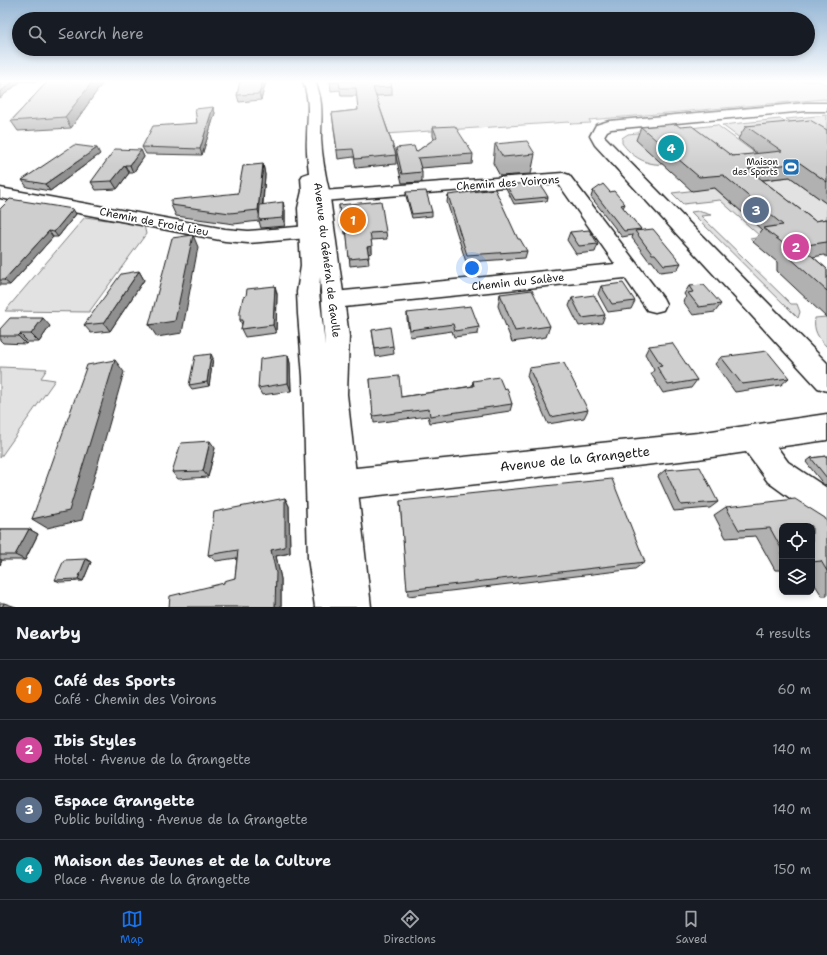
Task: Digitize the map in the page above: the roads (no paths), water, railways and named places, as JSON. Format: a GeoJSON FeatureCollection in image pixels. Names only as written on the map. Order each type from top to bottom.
{"type":"FeatureCollection","features":[{"type":"Feature","properties":{"kind":"street","name":"Avenue du Général de Gaulle"},"geometry":{"type":"LineString","coordinates":[[306,109],[306,135],[310,191],[307,208],[317,231],[328,268],[334,300],[338,342],[334,394],[332,485],[325,558],[333,607]]}},
{"type":"Feature","properties":{"kind":"street","name":"Avenue du Général de Gaulle"},"geometry":{"type":"LineString","coordinates":[[307,109],[314,139],[317,173],[322,196],[311,266],[309,316],[316,377],[352,607]]}},
{"type":"Feature","properties":{"kind":"street"},"geometry":{"type":"LineString","coordinates":[[782,109],[629,124],[598,131],[597,136],[610,152],[827,380]]}},
{"type":"Feature","properties":{"kind":"street","name":"Chemin des Voirons"},"geometry":{"type":"LineString","coordinates":[[322,196],[564,178],[655,304]]}},
{"type":"Feature","properties":{"kind":"street","name":"Chemin de Froid Lieu"},"geometry":{"type":"LineString","coordinates":[[3,197],[225,236],[248,237],[317,231]]}},
{"type":"Feature","properties":{"kind":"street","name":"Chemin du Salève"},"geometry":{"type":"LineString","coordinates":[[309,316],[334,300],[630,270]]}},
{"type":"Feature","properties":{"kind":"street"},"geometry":{"type":"LineString","coordinates":[[309,316],[336,324]]}},
{"type":"Feature","properties":{"kind":"street","name":"Avenue de la Grangette"},"geometry":{"type":"LineString","coordinates":[[332,485],[690,447],[827,427]]}},
{"type":"Feature","properties":{"kind":"street"},"geometry":{"type":"LineString","coordinates":[[752,438],[778,472],[827,506]]}},
{"type":"Feature","properties":{"kind":"place","name":"Maison des Jeunes et de la Culture"},"geometry":{"type":"Point","coordinates":[671,148]}},
{"type":"Feature","properties":{"kind":"place","name":"Maison des Sports"},"geometry":{"type":"Point","coordinates":[791,167]}},
{"type":"Feature","properties":{"kind":"place","name":"Espace Grangette"},"geometry":{"type":"Point","coordinates":[756,210]}},
{"type":"Feature","properties":{"kind":"place","name":"Café des Sports"},"geometry":{"type":"Point","coordinates":[353,220]}},
{"type":"Feature","properties":{"kind":"place","name":"Ibis Styles"},"geometry":{"type":"Point","coordinates":[796,247]}}]}
